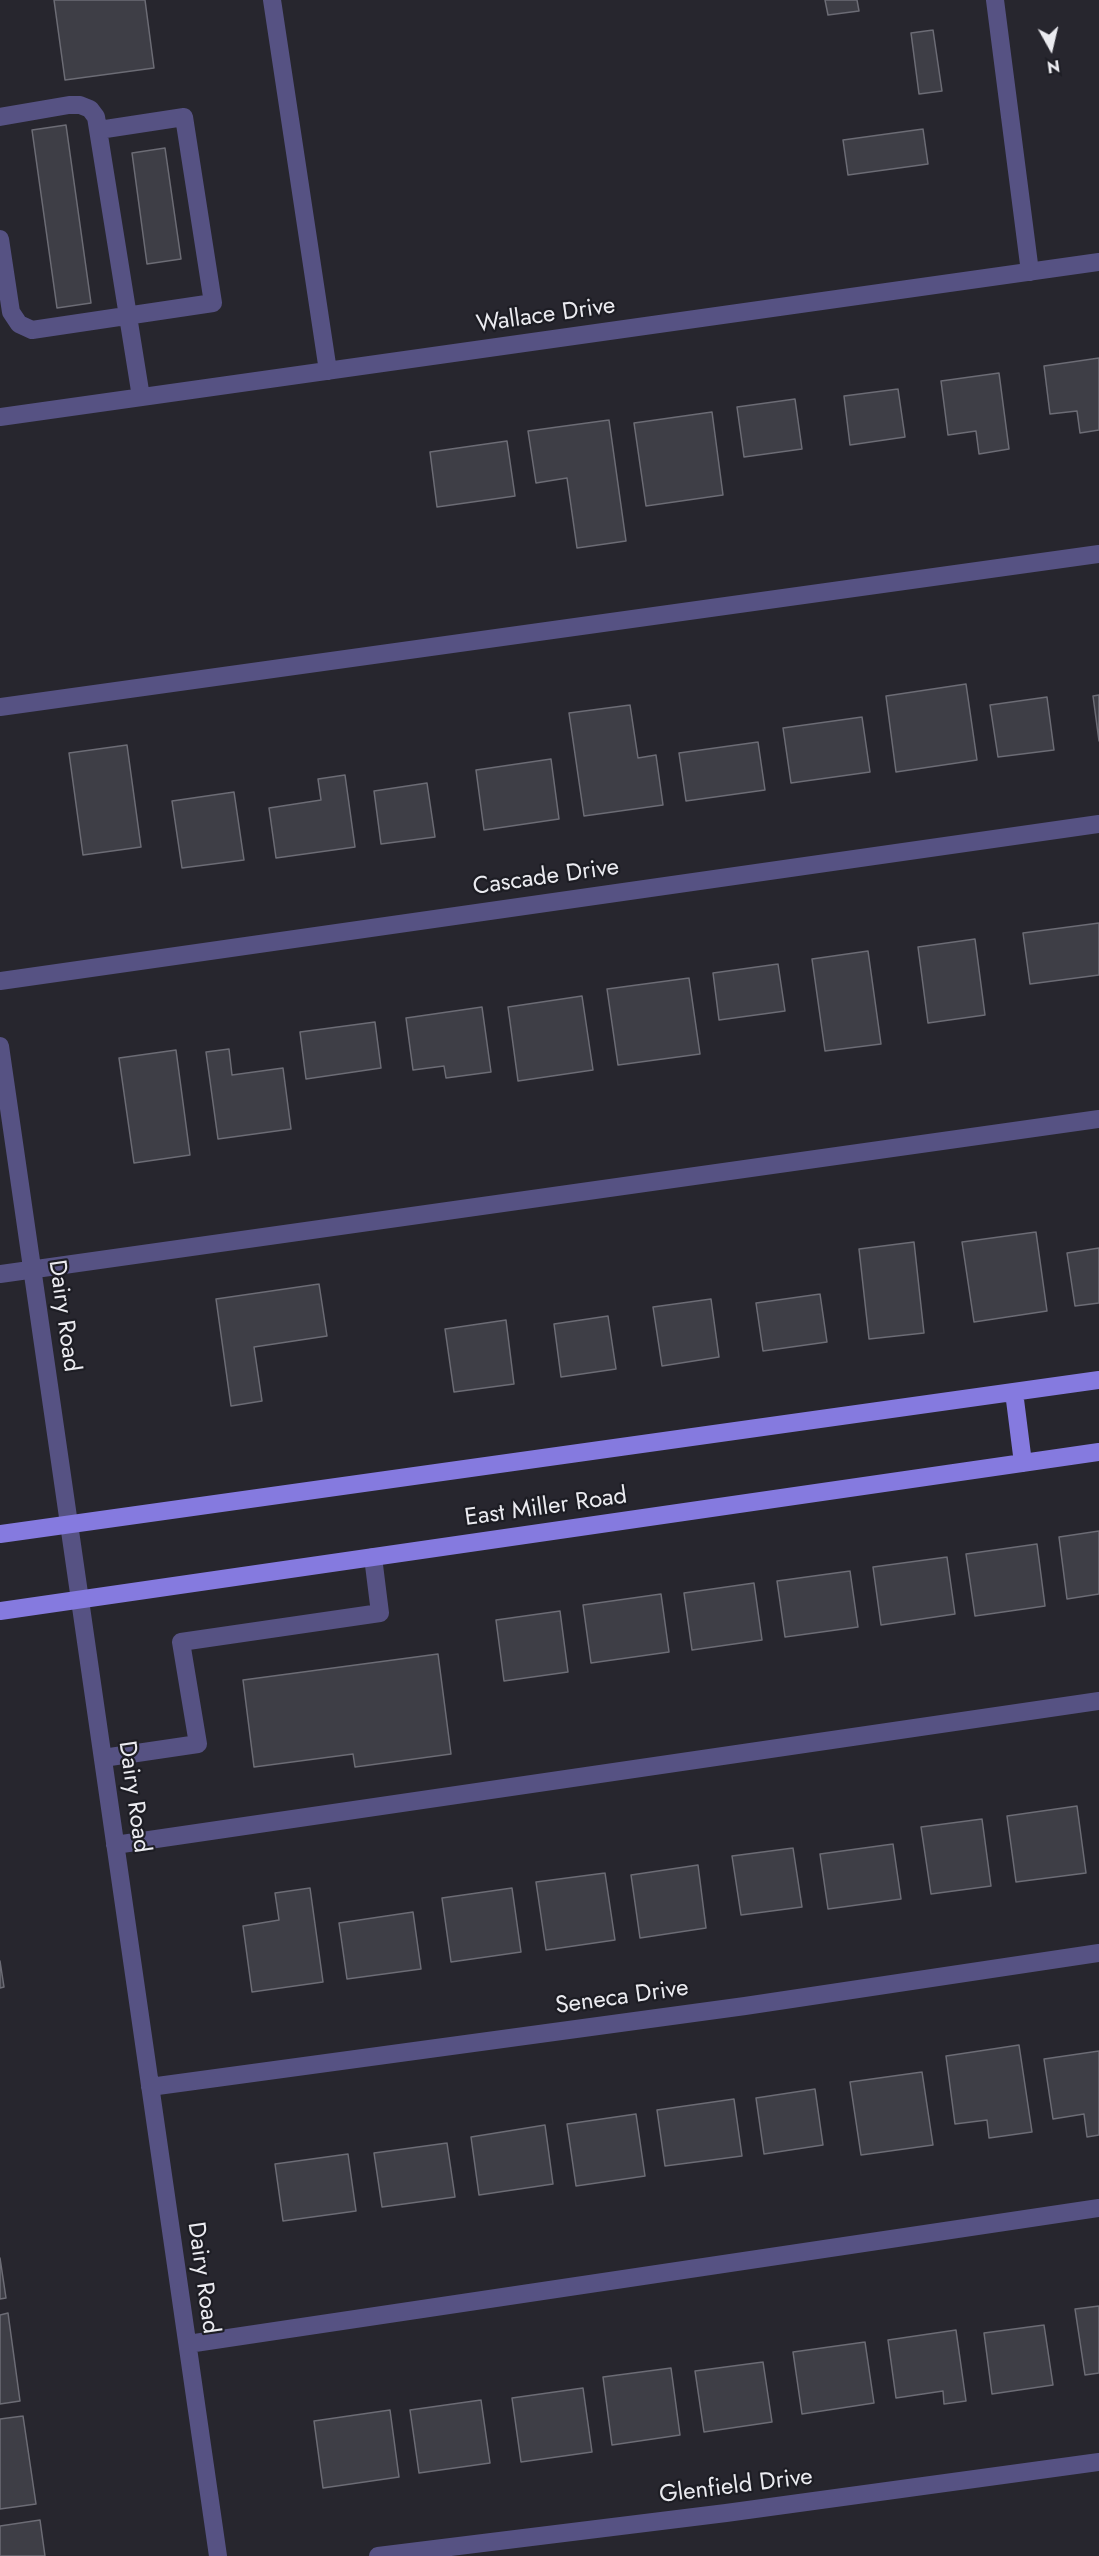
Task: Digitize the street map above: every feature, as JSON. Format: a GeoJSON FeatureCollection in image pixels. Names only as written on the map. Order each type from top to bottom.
{"type":"FeatureCollection","features":[{"type":"Feature","properties":{"kind":"main road","name":"East Miller Road"},"geometry":{"type":"LineString","coordinates":[[0,1534],[1099,1380]]}},
{"type":"Feature","properties":{"kind":"main road"},"geometry":{"type":"LineString","coordinates":[[1014,1392],[1023,1463]]}},
{"type":"Feature","properties":{"kind":"main road","name":"East Miller Road"},"geometry":{"type":"LineString","coordinates":[[0,1611],[1099,1452]]}},
{"type":"Feature","properties":{"kind":"street"},"geometry":{"type":"LineString","coordinates":[[272,0],[328,371]]}},
{"type":"Feature","properties":{"kind":"street"},"geometry":{"type":"LineString","coordinates":[[995,0],[1030,272]]}},
{"type":"Feature","properties":{"kind":"street"},"geometry":{"type":"LineString","coordinates":[[0,117],[80,105],[90,109],[96,117],[141,397]]}},
{"type":"Feature","properties":{"kind":"street"},"geometry":{"type":"LineString","coordinates":[[0,239],[3,277],[11,312],[19,324],[32,330],[213,303],[184,117],[99,130]]}},
{"type":"Feature","properties":{"kind":"street","name":"Wallace Drive"},"geometry":{"type":"LineString","coordinates":[[0,417],[1099,262]]}},
{"type":"Feature","properties":{"kind":"street"},"geometry":{"type":"LineString","coordinates":[[0,707],[1099,554]]}},
{"type":"Feature","properties":{"kind":"street","name":"Cascade Drive"},"geometry":{"type":"LineString","coordinates":[[0,981],[1099,824]]}},
{"type":"Feature","properties":{"kind":"street","name":"Dairy Road"},"geometry":{"type":"LineString","coordinates":[[0,1046],[4,1097],[32,1269],[218,2556]]}},
{"type":"Feature","properties":{"kind":"street"},"geometry":{"type":"LineString","coordinates":[[0,1274],[1099,1119]]}},
{"type":"Feature","properties":{"kind":"street"},"geometry":{"type":"LineString","coordinates":[[103,1758],[198,1744],[181,1642],[380,1613],[373,1557]]}},
{"type":"Feature","properties":{"kind":"street"},"geometry":{"type":"LineString","coordinates":[[115,1845],[1099,1701]]}},
{"type":"Feature","properties":{"kind":"street","name":"Seneca Drive"},"geometry":{"type":"LineString","coordinates":[[150,2087],[745,2006],[1099,1953]]}},
{"type":"Feature","properties":{"kind":"street"},"geometry":{"type":"LineString","coordinates":[[188,2344],[1099,2208]]}},
{"type":"Feature","properties":{"kind":"street","name":"Glenfield Drive"},"geometry":{"type":"LineString","coordinates":[[378,2556],[726,2513],[1099,2462]]}},
{"type":"Feature","properties":{"kind":"building"},"geometry":{"type":"Polygon","coordinates":[[[54,0],[145,0],[154,68],[65,80],[54,0]]]}},
{"type":"Feature","properties":{"kind":"building"},"geometry":{"type":"Polygon","coordinates":[[[825,0],[857,0],[859,11],[828,15],[825,0]]]}},
{"type":"Feature","properties":{"kind":"building"},"geometry":{"type":"Polygon","coordinates":[[[933,30],[942,91],[919,94],[911,33],[933,30]]]}},
{"type":"Feature","properties":{"kind":"building"},"geometry":{"type":"Polygon","coordinates":[[[66,125],[91,303],[57,308],[32,130],[66,125]]]}},
{"type":"Feature","properties":{"kind":"building"},"geometry":{"type":"Polygon","coordinates":[[[923,129],[928,164],[848,175],[843,140],[923,129]]]}},
{"type":"Feature","properties":{"kind":"building"},"geometry":{"type":"Polygon","coordinates":[[[165,148],[181,259],[147,264],[132,153],[165,148]]]}},
{"type":"Feature","properties":{"kind":"building"},"geometry":{"type":"Polygon","coordinates":[[[1099,358],[1099,430],[1080,433],[1077,411],[1050,414],[1044,366],[1099,358]]]}},
{"type":"Feature","properties":{"kind":"building"},"geometry":{"type":"Polygon","coordinates":[[[999,373],[1009,449],[979,454],[976,431],[948,435],[941,381],[999,373]]]}},
{"type":"Feature","properties":{"kind":"building"},"geometry":{"type":"Polygon","coordinates":[[[898,389],[905,437],[850,445],[844,396],[898,389]]]}},
{"type":"Feature","properties":{"kind":"building"},"geometry":{"type":"Polygon","coordinates":[[[795,399],[802,449],[744,457],[737,407],[795,399]]]}},
{"type":"Feature","properties":{"kind":"building"},"geometry":{"type":"Polygon","coordinates":[[[712,412],[723,495],[646,506],[634,423],[712,412]]]}},
{"type":"Feature","properties":{"kind":"building"},"geometry":{"type":"Polygon","coordinates":[[[609,420],[626,541],[577,548],[567,478],[536,483],[528,431],[609,420]]]}},
{"type":"Feature","properties":{"kind":"building"},"geometry":{"type":"Polygon","coordinates":[[[507,441],[515,496],[437,507],[430,452],[507,441]]]}},
{"type":"Feature","properties":{"kind":"building"},"geometry":{"type":"Polygon","coordinates":[[[966,684],[977,760],[896,772],[886,696],[966,684]]]}},
{"type":"Feature","properties":{"kind":"building"},"geometry":{"type":"Polygon","coordinates":[[[1099,695],[1099,741],[1093,696],[1099,695]]]}},
{"type":"Feature","properties":{"kind":"building"},"geometry":{"type":"Polygon","coordinates":[[[1047,697],[1054,750],[998,757],[990,705],[1047,697]]]}},
{"type":"Feature","properties":{"kind":"building"},"geometry":{"type":"Polygon","coordinates":[[[630,705],[638,758],[656,755],[663,805],[584,816],[569,713],[630,705]]]}},
{"type":"Feature","properties":{"kind":"building"},"geometry":{"type":"Polygon","coordinates":[[[862,717],[870,772],[791,783],[783,728],[862,717]]]}},
{"type":"Feature","properties":{"kind":"building"},"geometry":{"type":"Polygon","coordinates":[[[758,742],[765,790],[686,801],[679,753],[758,742]]]}},
{"type":"Feature","properties":{"kind":"building"},"geometry":{"type":"Polygon","coordinates":[[[127,745],[141,847],[83,855],[69,753],[127,745]]]}},
{"type":"Feature","properties":{"kind":"building"},"geometry":{"type":"Polygon","coordinates":[[[551,759],[559,819],[484,830],[476,770],[551,759]]]}},
{"type":"Feature","properties":{"kind":"building"},"geometry":{"type":"Polygon","coordinates":[[[345,775],[355,847],[276,858],[269,808],[321,800],[318,779],[345,775]]]}},
{"type":"Feature","properties":{"kind":"building"},"geometry":{"type":"Polygon","coordinates":[[[427,783],[435,837],[381,844],[374,791],[427,783]]]}},
{"type":"Feature","properties":{"kind":"building"},"geometry":{"type":"Polygon","coordinates":[[[234,792],[244,860],[182,868],[172,801],[234,792]]]}},
{"type":"Feature","properties":{"kind":"building"},"geometry":{"type":"Polygon","coordinates":[[[1099,923],[1099,975],[1030,984],[1023,933],[1099,923]]]}},
{"type":"Feature","properties":{"kind":"building"},"geometry":{"type":"Polygon","coordinates":[[[975,939],[985,1015],[928,1023],[918,947],[975,939]]]}},
{"type":"Feature","properties":{"kind":"building"},"geometry":{"type":"Polygon","coordinates":[[[868,951],[881,1044],[825,1051],[812,959],[868,951]]]}},
{"type":"Feature","properties":{"kind":"building"},"geometry":{"type":"Polygon","coordinates":[[[778,964],[785,1011],[719,1020],[713,973],[778,964]]]}},
{"type":"Feature","properties":{"kind":"building"},"geometry":{"type":"Polygon","coordinates":[[[689,978],[700,1054],[618,1065],[607,989],[689,978]]]}},
{"type":"Feature","properties":{"kind":"building"},"geometry":{"type":"Polygon","coordinates":[[[582,996],[593,1070],[518,1081],[508,1007],[582,996]]]}},
{"type":"Feature","properties":{"kind":"building"},"geometry":{"type":"Polygon","coordinates":[[[482,1007],[491,1072],[446,1078],[444,1066],[413,1070],[406,1018],[482,1007]]]}},
{"type":"Feature","properties":{"kind":"building"},"geometry":{"type":"Polygon","coordinates":[[[375,1022],[381,1068],[306,1079],[300,1032],[375,1022]]]}},
{"type":"Feature","properties":{"kind":"building"},"geometry":{"type":"Polygon","coordinates":[[[229,1049],[232,1075],[283,1068],[291,1129],[218,1139],[206,1052],[229,1049]]]}},
{"type":"Feature","properties":{"kind":"building"},"geometry":{"type":"Polygon","coordinates":[[[176,1050],[190,1155],[134,1163],[119,1058],[176,1050]]]}},
{"type":"Feature","properties":{"kind":"building"},"geometry":{"type":"Polygon","coordinates":[[[1036,1232],[1047,1311],[974,1322],[962,1242],[1036,1232]]]}},
{"type":"Feature","properties":{"kind":"building"},"geometry":{"type":"Polygon","coordinates":[[[914,1242],[924,1333],[869,1339],[859,1249],[914,1242]]]}},
{"type":"Feature","properties":{"kind":"building"},"geometry":{"type":"Polygon","coordinates":[[[1099,1248],[1099,1303],[1075,1306],[1067,1253],[1099,1248]]]}},
{"type":"Feature","properties":{"kind":"building"},"geometry":{"type":"Polygon","coordinates":[[[319,1284],[327,1336],[254,1347],[262,1401],[231,1406],[216,1299],[319,1284]]]}},
{"type":"Feature","properties":{"kind":"building"},"geometry":{"type":"Polygon","coordinates":[[[820,1294],[827,1342],[763,1351],[756,1303],[820,1294]]]}},
{"type":"Feature","properties":{"kind":"building"},"geometry":{"type":"Polygon","coordinates":[[[711,1299],[719,1357],[662,1366],[653,1307],[711,1299]]]}},
{"type":"Feature","properties":{"kind":"building"},"geometry":{"type":"Polygon","coordinates":[[[608,1316],[616,1369],[561,1377],[554,1324],[608,1316]]]}},
{"type":"Feature","properties":{"kind":"building"},"geometry":{"type":"Polygon","coordinates":[[[506,1320],[514,1384],[454,1392],[445,1329],[506,1320]]]}},
{"type":"Feature","properties":{"kind":"building"},"geometry":{"type":"Polygon","coordinates":[[[1099,1531],[1099,1594],[1067,1599],[1059,1537],[1099,1531]]]}},
{"type":"Feature","properties":{"kind":"building"},"geometry":{"type":"Polygon","coordinates":[[[1037,1544],[1045,1606],[975,1616],[966,1554],[1037,1544]]]}},
{"type":"Feature","properties":{"kind":"building"},"geometry":{"type":"Polygon","coordinates":[[[947,1557],[955,1614],[881,1625],[873,1567],[947,1557]]]}},
{"type":"Feature","properties":{"kind":"building"},"geometry":{"type":"Polygon","coordinates":[[[850,1571],[858,1627],[785,1637],[777,1581],[850,1571]]]}},
{"type":"Feature","properties":{"kind":"building"},"geometry":{"type":"Polygon","coordinates":[[[754,1583],[762,1640],[692,1650],[684,1593],[754,1583]]]}},
{"type":"Feature","properties":{"kind":"building"},"geometry":{"type":"Polygon","coordinates":[[[661,1594],[669,1652],[591,1663],[583,1605],[661,1594]]]}},
{"type":"Feature","properties":{"kind":"building"},"geometry":{"type":"Polygon","coordinates":[[[560,1611],[568,1672],[504,1681],[496,1620],[560,1611]]]}},
{"type":"Feature","properties":{"kind":"building"},"geometry":{"type":"Polygon","coordinates":[[[438,1654],[451,1754],[355,1767],[353,1754],[254,1767],[243,1680],[438,1654]]]}},
{"type":"Feature","properties":{"kind":"building"},"geometry":{"type":"Polygon","coordinates":[[[1077,1806],[1086,1873],[1016,1882],[1007,1816],[1077,1806]]]}},
{"type":"Feature","properties":{"kind":"building"},"geometry":{"type":"Polygon","coordinates":[[[982,1819],[991,1886],[931,1894],[921,1827],[982,1819]]]}},
{"type":"Feature","properties":{"kind":"building"},"geometry":{"type":"Polygon","coordinates":[[[893,1844],[901,1899],[828,1909],[820,1854],[893,1844]]]}},
{"type":"Feature","properties":{"kind":"building"},"geometry":{"type":"Polygon","coordinates":[[[793,1848],[802,1907],[741,1915],[732,1856],[793,1848]]]}},
{"type":"Feature","properties":{"kind":"building"},"geometry":{"type":"Polygon","coordinates":[[[698,1865],[706,1928],[640,1938],[631,1875],[698,1865]]]}},
{"type":"Feature","properties":{"kind":"building"},"geometry":{"type":"Polygon","coordinates":[[[605,1873],[615,1940],[546,1950],[536,1882],[605,1873]]]}},
{"type":"Feature","properties":{"kind":"building"},"geometry":{"type":"Polygon","coordinates":[[[310,1888],[323,1982],[252,1992],[243,1926],[279,1920],[275,1893],[310,1888]]]}},
{"type":"Feature","properties":{"kind":"building"},"geometry":{"type":"Polygon","coordinates":[[[512,1888],[521,1952],[451,1962],[442,1898],[512,1888]]]}},
{"type":"Feature","properties":{"kind":"building"},"geometry":{"type":"Polygon","coordinates":[[[413,1912],[421,1969],[347,1979],[339,1923],[413,1912]]]}},
{"type":"Feature","properties":{"kind":"building"},"geometry":{"type":"Polygon","coordinates":[[[0,1961],[4,1987],[0,1988],[0,1961]]]}},
{"type":"Feature","properties":{"kind":"building"},"geometry":{"type":"Polygon","coordinates":[[[1019,2045],[1032,2132],[989,2138],[987,2120],[955,2124],[946,2056],[1019,2045]]]}},
{"type":"Feature","properties":{"kind":"building"},"geometry":{"type":"Polygon","coordinates":[[[1099,2051],[1099,2135],[1087,2137],[1084,2114],[1053,2119],[1044,2059],[1099,2051]]]}},
{"type":"Feature","properties":{"kind":"building"},"geometry":{"type":"Polygon","coordinates":[[[922,2072],[933,2145],[861,2155],[850,2082],[922,2072]]]}},
{"type":"Feature","properties":{"kind":"building"},"geometry":{"type":"Polygon","coordinates":[[[815,2089],[823,2145],[764,2154],[756,2098],[815,2089]]]}},
{"type":"Feature","properties":{"kind":"building"},"geometry":{"type":"Polygon","coordinates":[[[734,2099],[742,2156],[665,2166],[657,2110],[734,2099]]]}},
{"type":"Feature","properties":{"kind":"building"},"geometry":{"type":"Polygon","coordinates":[[[636,2114],[645,2176],[576,2186],[567,2124],[636,2114]]]}},
{"type":"Feature","properties":{"kind":"building"},"geometry":{"type":"Polygon","coordinates":[[[545,2125],[553,2184],[479,2195],[471,2137],[545,2125]]]}},
{"type":"Feature","properties":{"kind":"building"},"geometry":{"type":"Polygon","coordinates":[[[447,2143],[455,2197],[382,2207],[374,2153],[447,2143]]]}},
{"type":"Feature","properties":{"kind":"building"},"geometry":{"type":"Polygon","coordinates":[[[348,2154],[356,2211],[283,2221],[275,2164],[348,2154]]]}},
{"type":"Feature","properties":{"kind":"building"},"geometry":{"type":"Polygon","coordinates":[[[0,2258],[6,2298],[0,2299],[0,2258]]]}},
{"type":"Feature","properties":{"kind":"building"},"geometry":{"type":"Polygon","coordinates":[[[1099,2306],[1099,2373],[1085,2375],[1075,2309],[1099,2306]]]}},
{"type":"Feature","properties":{"kind":"building"},"geometry":{"type":"Polygon","coordinates":[[[8,2313],[20,2401],[0,2404],[0,2315],[8,2313]]]}},
{"type":"Feature","properties":{"kind":"building"},"geometry":{"type":"Polygon","coordinates":[[[1044,2325],[1053,2385],[992,2394],[984,2333],[1044,2325]]]}},
{"type":"Feature","properties":{"kind":"building"},"geometry":{"type":"Polygon","coordinates":[[[956,2330],[966,2401],[944,2404],[943,2391],[896,2398],[888,2340],[956,2330]]]}},
{"type":"Feature","properties":{"kind":"building"},"geometry":{"type":"Polygon","coordinates":[[[865,2342],[874,2403],[802,2414],[793,2352],[865,2342]]]}},
{"type":"Feature","properties":{"kind":"building"},"geometry":{"type":"Polygon","coordinates":[[[763,2362],[772,2422],[704,2432],[695,2371],[763,2362]]]}},
{"type":"Feature","properties":{"kind":"building"},"geometry":{"type":"Polygon","coordinates":[[[671,2368],[680,2435],[612,2445],[603,2377],[671,2368]]]}},
{"type":"Feature","properties":{"kind":"building"},"geometry":{"type":"Polygon","coordinates":[[[583,2388],[592,2452],[521,2462],[512,2398],[583,2388]]]}},
{"type":"Feature","properties":{"kind":"building"},"geometry":{"type":"Polygon","coordinates":[[[481,2400],[490,2463],[419,2473],[410,2410],[481,2400]]]}},
{"type":"Feature","properties":{"kind":"building"},"geometry":{"type":"Polygon","coordinates":[[[390,2410],[399,2477],[323,2488],[314,2421],[390,2410]]]}},
{"type":"Feature","properties":{"kind":"building"},"geometry":{"type":"Polygon","coordinates":[[[23,2416],[36,2504],[0,2509],[0,2419],[23,2416]]]}},
{"type":"Feature","properties":{"kind":"building"},"geometry":{"type":"Polygon","coordinates":[[[40,2520],[45,2556],[0,2556],[0,2526],[40,2520]]]}}]}
